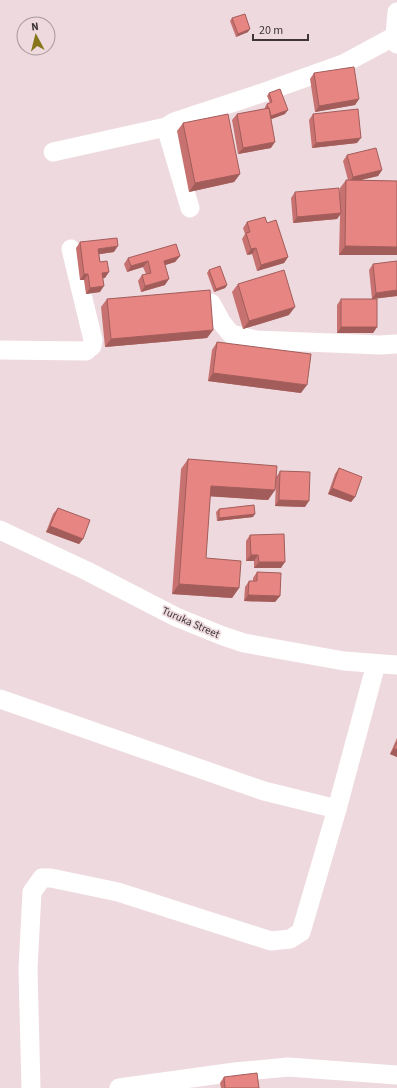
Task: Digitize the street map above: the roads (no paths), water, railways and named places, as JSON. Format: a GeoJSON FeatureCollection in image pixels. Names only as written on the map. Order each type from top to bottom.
{"type":"FeatureCollection","features":[{"type":"Feature","properties":{"kind":"street"},"geometry":{"type":"LineString","coordinates":[[53,152],[166,127],[174,122],[195,114],[265,92],[343,64],[396,40],[397,12]]}},
{"type":"Feature","properties":{"kind":"street"},"geometry":{"type":"LineString","coordinates":[[166,127],[190,208]]}},
{"type":"Feature","properties":{"kind":"street"},"geometry":{"type":"LineString","coordinates":[[0,350],[86,351],[92,346],[93,340],[71,249]]}},
{"type":"Feature","properties":{"kind":"street"},"geometry":{"type":"LineString","coordinates":[[211,303],[222,323],[231,334],[256,340],[380,345],[397,344]]}},
{"type":"Feature","properties":{"kind":"street","name":"Turuka Street"},"geometry":{"type":"LineString","coordinates":[[0,530],[87,570],[176,617],[223,636],[244,643],[344,661],[397,666]]}},
{"type":"Feature","properties":{"kind":"street"},"geometry":{"type":"LineString","coordinates":[[31,1088],[29,954],[32,892],[42,878],[51,878],[118,892],[271,942],[290,940],[301,932],[337,809],[376,664]]}},
{"type":"Feature","properties":{"kind":"street"},"geometry":{"type":"LineString","coordinates":[[0,699],[264,791],[337,809]]}},
{"type":"Feature","properties":{"kind":"street"},"geometry":{"type":"LineString","coordinates":[[119,1088],[288,1067],[397,1075]]}}]}
